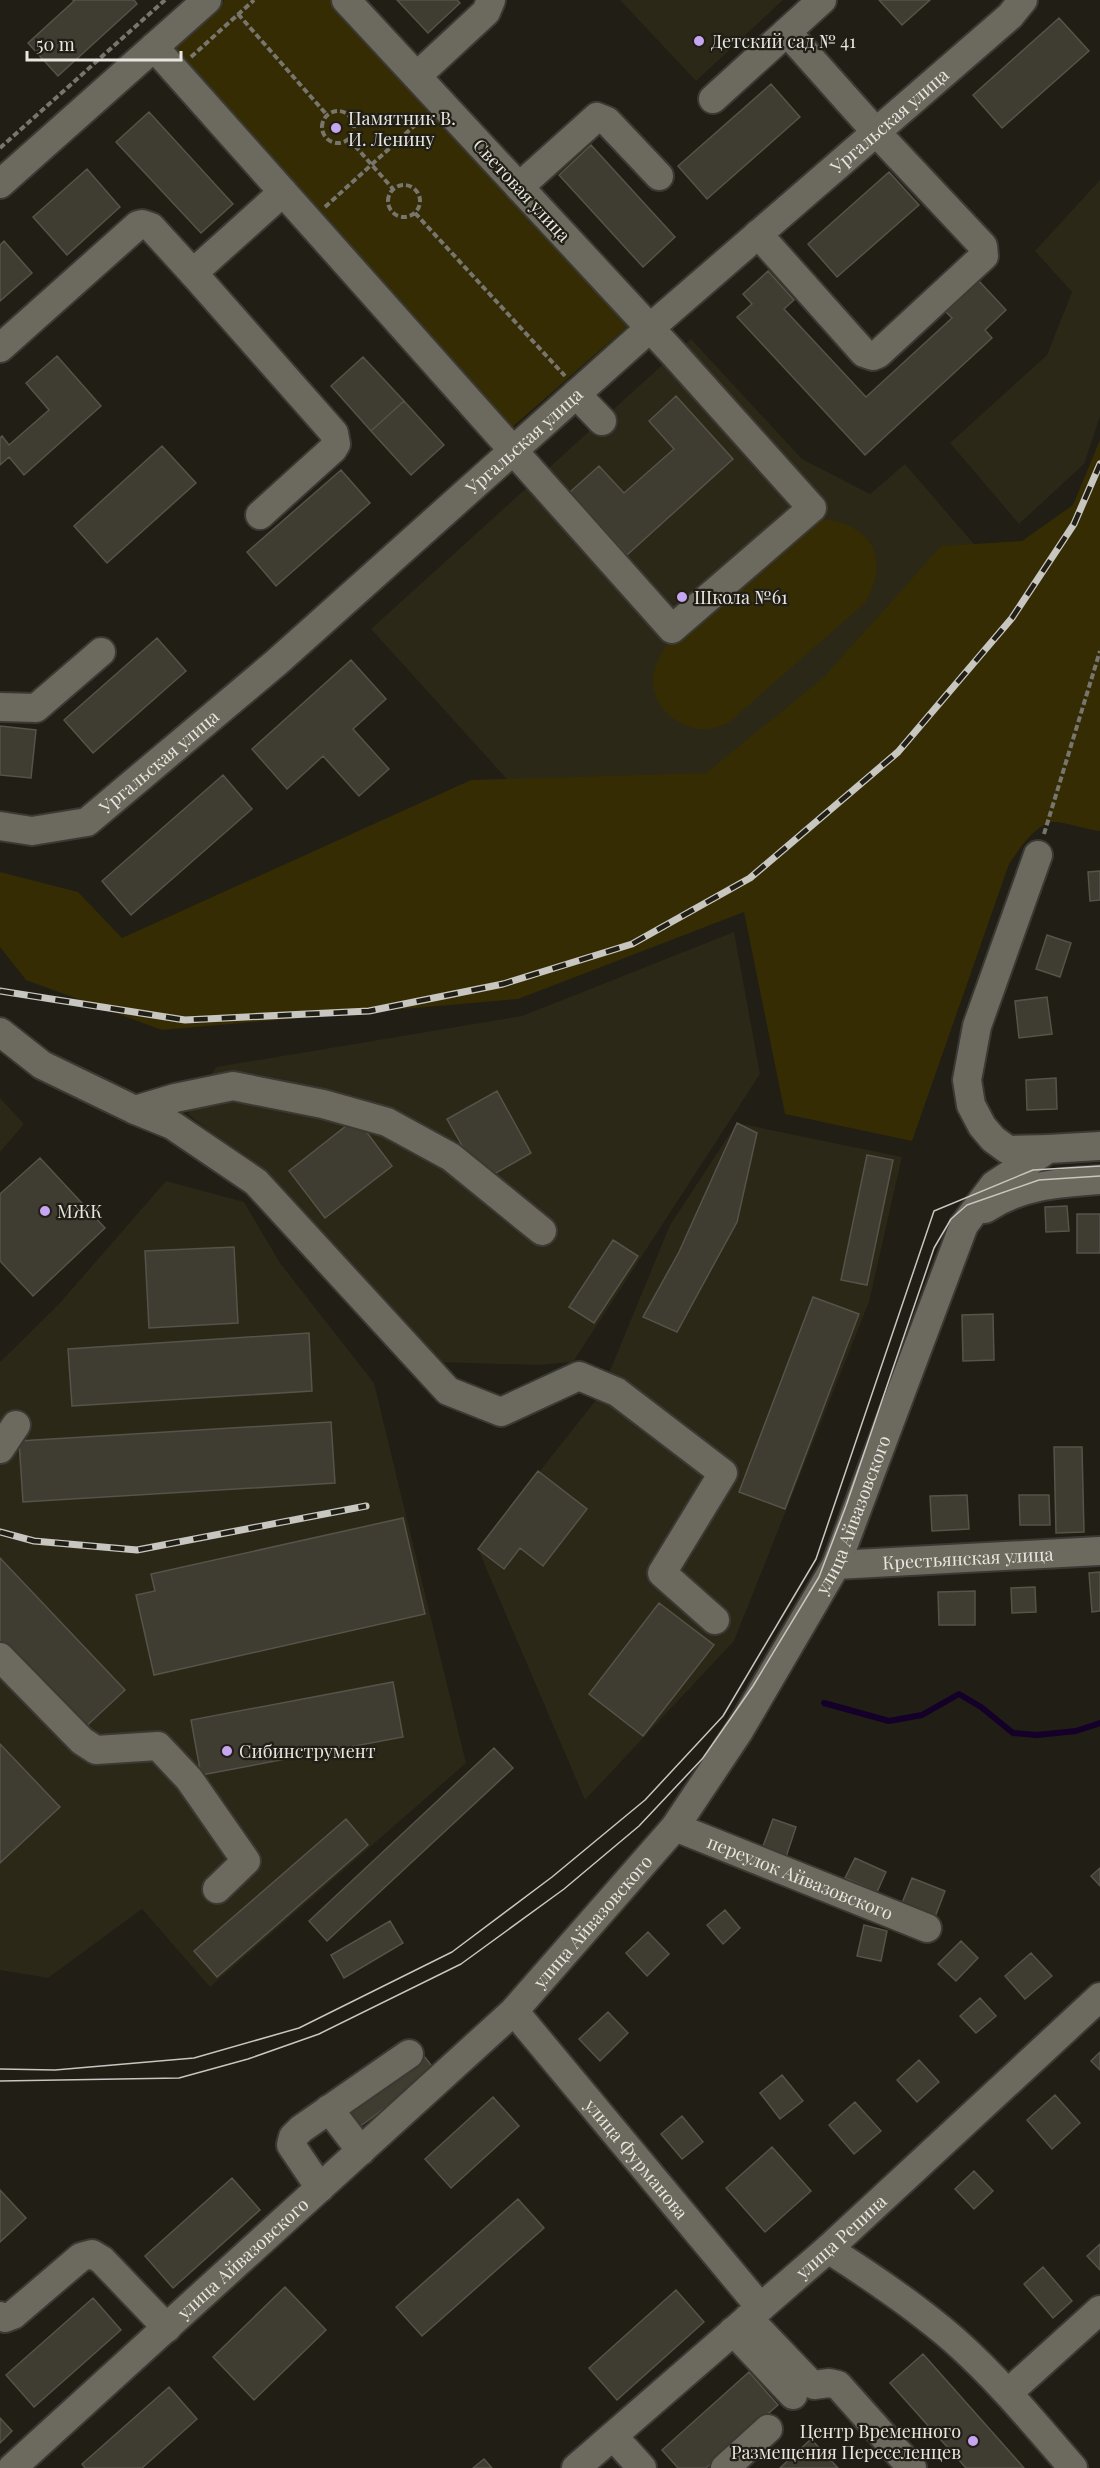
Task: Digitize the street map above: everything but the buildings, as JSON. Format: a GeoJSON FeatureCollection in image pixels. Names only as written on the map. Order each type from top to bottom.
{"type":"FeatureCollection","features":[{"type":"Feature","properties":{"kind":"street"},"geometry":{"type":"LineString","coordinates":[[0,184],[207,0]]}},
{"type":"Feature","properties":{"kind":"street","name":"Световая улица"},"geometry":{"type":"LineString","coordinates":[[346,0],[650,328],[812,508],[672,629],[513,450]]}},
{"type":"Feature","properties":{"kind":"street"},"geometry":{"type":"LineString","coordinates":[[417,76],[486,12],[491,0]]}},
{"type":"Feature","properties":{"kind":"street"},"geometry":{"type":"LineString","coordinates":[[713,99],[822,0]]}},
{"type":"Feature","properties":{"kind":"street","name":"Ургальская улица"},"geometry":{"type":"LineString","coordinates":[[0,826],[32,831],[87,822],[278,662],[513,450],[571,385],[650,328],[1010,16],[1023,0]]}},
{"type":"Feature","properties":{"kind":"street"},"geometry":{"type":"LineString","coordinates":[[758,234],[864,353],[873,356],[878,354],[982,260],[984,251],[983,246],[876,132],[787,32]]}},
{"type":"Feature","properties":{"kind":"street"},"geometry":{"type":"LineString","coordinates":[[154,47],[513,450]]}},
{"type":"Feature","properties":{"kind":"street"},"geometry":{"type":"LineString","coordinates":[[519,187],[597,117],[607,121],[659,176]]}},
{"type":"Feature","properties":{"kind":"street"},"geometry":{"type":"LineString","coordinates":[[193,273],[283,192]]}},
{"type":"Feature","properties":{"kind":"street"},"geometry":{"type":"LineString","coordinates":[[0,348],[138,225],[151,227],[334,434],[333,449],[260,515]]}},
{"type":"Feature","properties":{"kind":"street"},"geometry":{"type":"LineString","coordinates":[[571,385],[602,421]]}},
{"type":"Feature","properties":{"kind":"street"},"geometry":{"type":"LineString","coordinates":[[0,707],[36,708],[101,652]]}},
{"type":"Feature","properties":{"kind":"street"},"geometry":{"type":"LineString","coordinates":[[1038,855],[977,1026],[967,1080],[971,1105],[982,1126],[993,1139],[1008,1150],[1100,1146]]}},
{"type":"Feature","properties":{"kind":"street"},"geometry":{"type":"LineString","coordinates":[[0,1032],[42,1065],[135,1110],[172,1125],[256,1182],[448,1391],[501,1412],[579,1376],[617,1392],[723,1473],[662,1573],[715,1620]]}},
{"type":"Feature","properties":{"kind":"street"},"geometry":{"type":"LineString","coordinates":[[135,1110],[175,1098],[233,1086],[323,1104],[387,1122],[450,1157],[542,1231]]}},
{"type":"Feature","properties":{"kind":"street","name":"улица Айвазовского"},"geometry":{"type":"LineString","coordinates":[[12,2468],[514,2012],[675,1827],[739,1731],[836,1565],[964,1225],[994,1185],[1048,1149]]}},
{"type":"Feature","properties":{"kind":"street"},"geometry":{"type":"LineString","coordinates":[[964,1225],[1003,1197],[1048,1183],[1100,1180]]}},
{"type":"Feature","properties":{"kind":"street"},"geometry":{"type":"LineString","coordinates":[[0,1449],[16,1425]]}},
{"type":"Feature","properties":{"kind":"street","name":"Крестьянская улица"},"geometry":{"type":"LineString","coordinates":[[836,1565],[1100,1551]]}},
{"type":"Feature","properties":{"kind":"street"},"geometry":{"type":"LineString","coordinates":[[0,1657],[82,1741],[96,1750],[158,1746],[189,1779],[246,1861],[217,1889]]}},
{"type":"Feature","properties":{"kind":"street","name":"переулок Айвазовского"},"geometry":{"type":"LineString","coordinates":[[675,1827],[927,1928]]}},
{"type":"Feature","properties":{"kind":"street","name":"улица Репина"},"geometry":{"type":"LineString","coordinates":[[576,2468],[828,2249],[1100,1997]]}},
{"type":"Feature","properties":{"kind":"street","name":"улица Фурманова"},"geometry":{"type":"LineString","coordinates":[[514,2012],[747,2318]]}},
{"type":"Feature","properties":{"kind":"street"},"geometry":{"type":"LineString","coordinates":[[320,2188],[291,2145],[293,2137],[329,2109],[410,2054]]}},
{"type":"Feature","properties":{"kind":"street"},"geometry":{"type":"LineString","coordinates":[[329,2109],[361,2151]]}},
{"type":"Feature","properties":{"kind":"street"},"geometry":{"type":"LineString","coordinates":[[828,2249],[893,2291],[946,2334],[1008,2393],[1073,2468]]}},
{"type":"Feature","properties":{"kind":"street"},"geometry":{"type":"LineString","coordinates":[[0,2316],[6,2318],[13,2315],[81,2257],[92,2254],[102,2260],[167,2328]]}},
{"type":"Feature","properties":{"kind":"street"},"geometry":{"type":"LineString","coordinates":[[1008,2393],[1100,2310]]}},
{"type":"Feature","properties":{"kind":"street"},"geometry":{"type":"LineString","coordinates":[[747,2318],[793,2395]]}},
{"type":"Feature","properties":{"kind":"street"},"geometry":{"type":"LineString","coordinates":[[747,2318],[809,2382],[814,2385],[829,2383],[838,2385],[912,2468]]}},
{"type":"Feature","properties":{"kind":"street"},"geometry":{"type":"LineString","coordinates":[[725,2468],[768,2429]]}},
{"type":"Feature","properties":{"kind":"street"},"geometry":{"type":"LineString","coordinates":[[612,2436],[642,2468]]}},
{"type":"Feature","properties":{"kind":"path"},"geometry":{"type":"LineString","coordinates":[[0,148],[165,0]]}},
{"type":"Feature","properties":{"kind":"path"},"geometry":{"type":"LineString","coordinates":[[175,71],[255,0]]}},
{"type":"Feature","properties":{"kind":"path"},"geometry":{"type":"LineString","coordinates":[[238,14],[327,115]]}},
{"type":"Feature","properties":{"kind":"path"},"geometry":{"type":"LineString","coordinates":[[309,221],[441,102]]}},
{"type":"Feature","properties":{"kind":"path"},"geometry":{"type":"LineString","coordinates":[[339,111],[350,116],[354,127],[349,139],[338,143],[326,138],[322,127],[327,115],[339,111]]}},
{"type":"Feature","properties":{"kind":"path"},"geometry":{"type":"LineString","coordinates":[[349,139],[393,189]]}},
{"type":"Feature","properties":{"kind":"path"},"geometry":{"type":"LineString","coordinates":[[404,185],[416,190],[420,201],[415,213],[403,217],[392,212],[387,200],[393,189],[404,185]]}},
{"type":"Feature","properties":{"kind":"path"},"geometry":{"type":"LineString","coordinates":[[415,213],[571,385]]}},
{"type":"Feature","properties":{"kind":"path"},"geometry":{"type":"LineString","coordinates":[[1038,855],[1100,651]]}},
{"type":"Feature","properties":{"kind":"shaded area"},"geometry":{"type":"Polygon","coordinates":[[[225,0],[333,0],[629,325],[510,429],[170,49],[225,0]]]}},
{"type":"Feature","properties":{"kind":"shaded area","name":"Детский сад № 41"},"geometry":{"type":"Polygon","coordinates":[[[620,0],[783,0],[696,81],[620,0]]]}},
{"type":"Feature","properties":{"kind":"shaded area"},"geometry":{"type":"Polygon","coordinates":[[[1100,180],[1100,416],[1084,464],[1019,524],[950,443],[1047,355],[1072,292],[1035,251],[1100,180]]]}},
{"type":"Feature","properties":{"kind":"shaded area","name":"Школа №61"},"geometry":{"type":"Polygon","coordinates":[[[691,339],[802,459],[870,494],[905,464],[992,565],[728,810],[562,840],[371,629],[691,339]]]}},
{"type":"Feature","properties":{"kind":"shaded area"},"geometry":{"type":"Polygon","coordinates":[[[1100,440],[1100,831],[1057,822],[1046,824],[1033,833],[1009,864],[912,1141],[785,1114],[744,912],[518,999],[162,1030],[26,980],[0,947],[0,872],[78,892],[122,938],[471,780],[706,773],[824,677],[941,546],[1022,541],[1073,505],[1100,440]]]}},
{"type":"Feature","properties":{"kind":"shaded area"},"geometry":{"type":"Polygon","coordinates":[[[823,519],[840,522],[854,528],[872,546],[876,558],[876,571],[866,602],[727,724],[699,729],[689,727],[671,717],[658,702],[653,683],[656,664],[665,647],[804,525],[823,519]]]}},
{"type":"Feature","properties":{"kind":"shaded area"},"geometry":{"type":"Polygon","coordinates":[[[734,932],[760,1074],[573,1362],[539,1365],[436,1362],[260,1172],[188,1114],[216,1067],[522,1016],[734,932]]]}},
{"type":"Feature","properties":{"kind":"shaded area"},"geometry":{"type":"Polygon","coordinates":[[[0,1098],[24,1124],[0,1152],[0,1098]]]}},
{"type":"Feature","properties":{"kind":"shaded area"},"geometry":{"type":"Polygon","coordinates":[[[737,1123],[902,1157],[869,1302],[734,1641],[585,1800],[478,1549],[600,1395],[670,1225],[737,1123]]]}},
{"type":"Feature","properties":{"kind":"shaded area"},"geometry":{"type":"Polygon","coordinates":[[[166,1181],[244,1202],[280,1263],[374,1383],[466,1763],[210,1987],[142,1909],[48,1978],[0,1970],[0,1362],[58,1305],[166,1181]]]}},
{"type":"Feature","properties":{"kind":"waterway"},"geometry":{"type":"LineString","coordinates":[[824,1703],[889,1721],[922,1715],[959,1694],[981,1707],[1013,1733],[1037,1735],[1076,1731],[1100,1723]]}},
{"type":"Feature","properties":{"kind":"tram line"},"geometry":{"type":"LineString","coordinates":[[0,2069],[55,2070],[194,2058],[299,2028],[452,1952],[552,1877],[645,1800],[723,1716],[816,1559],[934,1211],[1033,1170],[1100,1166]]}},
{"type":"Feature","properties":{"kind":"tram line"},"geometry":{"type":"LineString","coordinates":[[0,2081],[179,2078],[248,2059],[319,2034],[461,1964],[564,1889],[639,1826],[703,1758],[753,1686],[819,1577],[846,1506],[934,1248],[951,1219],[967,1205],[1039,1180],[1100,1176]]}},
{"type":"Feature","properties":{"kind":"railway"},"geometry":{"type":"LineString","coordinates":[[0,991],[185,1020],[369,1011],[503,984],[632,944],[750,878],[898,752],[1012,618],[1074,524],[1100,464]]}},
{"type":"Feature","properties":{"kind":"railway"},"geometry":{"type":"LineString","coordinates":[[0,1532],[34,1541],[137,1550],[366,1506]]}},
{"type":"Feature","properties":{"kind":"place","name":"Детский сад № 41"},"geometry":{"type":"Point","coordinates":[699,41]}},
{"type":"Feature","properties":{"kind":"place","name":"Памятник В. И. Ленину"},"geometry":{"type":"Point","coordinates":[336,128]}},
{"type":"Feature","properties":{"kind":"place","name":"Школа №61"},"geometry":{"type":"Point","coordinates":[682,597]}},
{"type":"Feature","properties":{"kind":"place","name":"МЖК"},"geometry":{"type":"Point","coordinates":[45,1211]}},
{"type":"Feature","properties":{"kind":"place","name":"Сибинструмент"},"geometry":{"type":"Point","coordinates":[227,1751]}},
{"type":"Feature","properties":{"kind":"place","name":"Центр Временного Размещения Переселенцев"},"geometry":{"type":"Point","coordinates":[973,2441]}}]}
